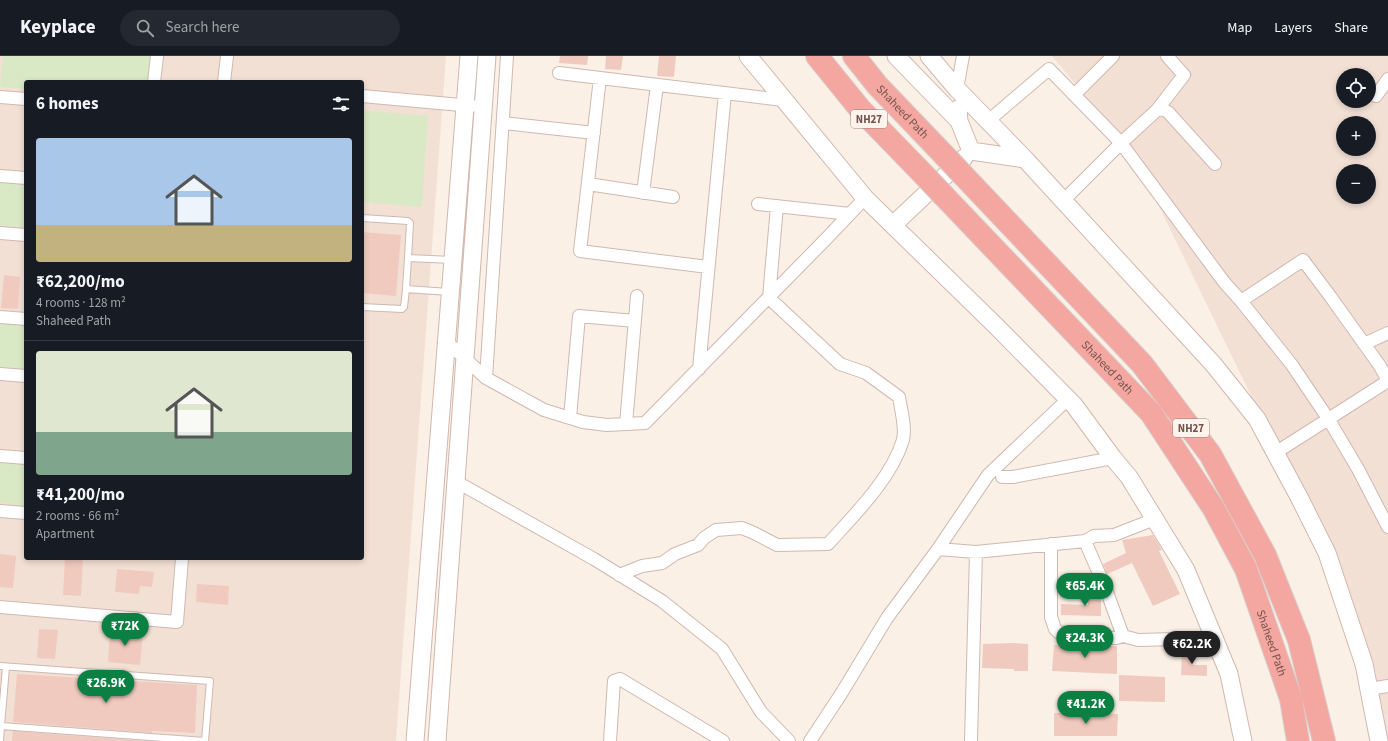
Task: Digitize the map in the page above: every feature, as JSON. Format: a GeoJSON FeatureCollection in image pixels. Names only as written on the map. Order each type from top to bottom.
{"type":"FeatureCollection","features":[{"type":"Feature","properties":{"kind":"highway","name":"Shaheed Path"},"geometry":{"type":"LineString","coordinates":[[817,56],[860,109],[1151,413],[1214,509],[1246,569],[1291,699],[1298,741]]}},
{"type":"Feature","properties":{"kind":"highway","name":"Shaheed Path"},"geometry":{"type":"LineString","coordinates":[[854,56],[877,85],[1142,364],[1210,454],[1265,555],[1299,640],[1324,741]]}},
{"type":"Feature","properties":{"kind":"street"},"geometry":{"type":"LineString","coordinates":[[154,80],[156,56]]}},
{"type":"Feature","properties":{"kind":"street"},"geometry":{"type":"LineString","coordinates":[[224,80],[227,56]]}},
{"type":"Feature","properties":{"kind":"street"},"geometry":{"type":"LineString","coordinates":[[415,741],[469,56]]}},
{"type":"Feature","properties":{"kind":"street"},"geometry":{"type":"LineString","coordinates":[[437,741],[460,445],[487,56]]}},
{"type":"Feature","properties":{"kind":"street"},"geometry":{"type":"LineString","coordinates":[[486,378],[507,56]]}},
{"type":"Feature","properties":{"kind":"street"},"geometry":{"type":"LineString","coordinates":[[748,56],[865,198],[996,326],[1074,405],[1113,458],[1130,477],[1186,570],[1229,674],[1243,741]]}},
{"type":"Feature","properties":{"kind":"street"},"geometry":{"type":"LineString","coordinates":[[896,56],[959,121]]}},
{"type":"Feature","properties":{"kind":"street"},"geometry":{"type":"LineString","coordinates":[[963,56],[957,89],[959,121],[971,151]]}},
{"type":"Feature","properties":{"kind":"street"},"geometry":{"type":"LineString","coordinates":[[1074,95],[1113,56]]}},
{"type":"Feature","properties":{"kind":"street"},"geometry":{"type":"LineString","coordinates":[[1063,201],[1121,143],[1157,110],[1184,75],[1167,56]]}},
{"type":"Feature","properties":{"kind":"street"},"geometry":{"type":"LineString","coordinates":[[913,74],[930,57],[957,89],[1025,159],[1214,365],[1256,419],[1327,553],[1364,664],[1379,741]]}},
{"type":"Feature","properties":{"kind":"street"},"geometry":{"type":"LineString","coordinates":[[988,121],[1049,69],[1121,143],[1224,282],[1292,365],[1329,420],[1358,469],[1388,527]]}},
{"type":"Feature","properties":{"kind":"street"},"geometry":{"type":"LineString","coordinates":[[558,73],[783,100]]}},
{"type":"Feature","properties":{"kind":"street"},"geometry":{"type":"LineString","coordinates":[[600,78],[580,251],[708,267]]}},
{"type":"Feature","properties":{"kind":"street"},"geometry":{"type":"LineString","coordinates":[[1376,96],[1388,79]]}},
{"type":"Feature","properties":{"kind":"street"},"geometry":{"type":"LineString","coordinates":[[643,193],[657,85]]}},
{"type":"Feature","properties":{"kind":"street"},"geometry":{"type":"LineString","coordinates":[[699,370],[724,93]]}},
{"type":"Feature","properties":{"kind":"street"},"geometry":{"type":"LineString","coordinates":[[364,96],[484,107]]}},
{"type":"Feature","properties":{"kind":"street"},"geometry":{"type":"LineString","coordinates":[[0,97],[24,100]]}},
{"type":"Feature","properties":{"kind":"street"},"geometry":{"type":"LineString","coordinates":[[1157,110],[1168,112],[1215,164]]}},
{"type":"Feature","properties":{"kind":"street"},"geometry":{"type":"LineString","coordinates":[[503,124],[594,133]]}},
{"type":"Feature","properties":{"kind":"street"},"geometry":{"type":"LineString","coordinates":[[971,151],[1025,159]]}},
{"type":"Feature","properties":{"kind":"street"},"geometry":{"type":"LineString","coordinates":[[893,225],[971,151]]}},
{"type":"Feature","properties":{"kind":"street"},"geometry":{"type":"LineString","coordinates":[[0,176],[24,178]]}},
{"type":"Feature","properties":{"kind":"street"},"geometry":{"type":"LineString","coordinates":[[588,184],[672,197]]}},
{"type":"Feature","properties":{"kind":"street"},"geometry":{"type":"LineString","coordinates":[[446,341],[486,378],[544,410],[583,422],[607,425],[645,424],[865,198]]}},
{"type":"Feature","properties":{"kind":"street"},"geometry":{"type":"LineString","coordinates":[[758,204],[850,214]]}},
{"type":"Feature","properties":{"kind":"street"},"geometry":{"type":"LineString","coordinates":[[769,298],[777,206]]}},
{"type":"Feature","properties":{"kind":"street"},"geometry":{"type":"LineString","coordinates":[[0,233],[24,235]]}},
{"type":"Feature","properties":{"kind":"street"},"geometry":{"type":"LineString","coordinates":[[1241,301],[1303,260],[1380,366],[1388,381],[1275,453]]}},
{"type":"Feature","properties":{"kind":"street"},"geometry":{"type":"LineString","coordinates":[[626,424],[637,296]]}},
{"type":"Feature","properties":{"kind":"street"},"geometry":{"type":"LineString","coordinates":[[619,574],[642,566],[662,563],[675,554],[698,545],[704,538],[716,530],[742,528],[777,545],[828,544],[868,500],[891,465],[903,439],[903,422],[900,397],[866,373],[840,364],[769,298]]}},
{"type":"Feature","properties":{"kind":"street"},"geometry":{"type":"LineString","coordinates":[[570,418],[579,316],[635,321]]}},
{"type":"Feature","properties":{"kind":"street"},"geometry":{"type":"LineString","coordinates":[[0,317],[24,319]]}},
{"type":"Feature","properties":{"kind":"street"},"geometry":{"type":"LineString","coordinates":[[1364,344],[1388,333]]}},
{"type":"Feature","properties":{"kind":"street"},"geometry":{"type":"LineString","coordinates":[[0,374],[24,376]]}},
{"type":"Feature","properties":{"kind":"street"},"geometry":{"type":"LineString","coordinates":[[810,741],[888,618],[938,549],[988,475],[1068,399]]}},
{"type":"Feature","properties":{"kind":"street"},"geometry":{"type":"LineString","coordinates":[[438,443],[460,445]]}},
{"type":"Feature","properties":{"kind":"street"},"geometry":{"type":"LineString","coordinates":[[0,456],[24,458]]}},
{"type":"Feature","properties":{"kind":"street"},"geometry":{"type":"LineString","coordinates":[[1002,477],[1013,477],[1113,458]]}},
{"type":"Feature","properties":{"kind":"street"},"geometry":{"type":"LineString","coordinates":[[457,482],[594,559],[662,601],[722,650],[761,712],[789,741]]}},
{"type":"Feature","properties":{"kind":"street"},"geometry":{"type":"LineString","coordinates":[[0,511],[24,513]]}},
{"type":"Feature","properties":{"kind":"street"},"geometry":{"type":"LineString","coordinates":[[938,549],[976,552],[1085,541],[1094,536],[1114,535],[1155,519]]}},
{"type":"Feature","properties":{"kind":"street"},"geometry":{"type":"LineString","coordinates":[[1085,541],[1108,592],[1123,636]]}},
{"type":"Feature","properties":{"kind":"street"},"geometry":{"type":"LineString","coordinates":[[1051,544],[1051,617],[1055,629],[1058,632],[1073,635],[1116,638],[1123,636],[1138,640],[1214,638]]}},
{"type":"Feature","properties":{"kind":"street"},"geometry":{"type":"LineString","coordinates":[[971,741],[976,552]]}},
{"type":"Feature","properties":{"kind":"street"},"geometry":{"type":"LineString","coordinates":[[0,607],[177,622],[182,560]]}},
{"type":"Feature","properties":{"kind":"street"},"geometry":{"type":"LineString","coordinates":[[610,741],[614,681],[620,678],[723,741]]}},
{"type":"Feature","properties":{"kind":"street"},"geometry":{"type":"LineString","coordinates":[[1369,689],[1388,686]]}},
{"type":"Feature","properties":{"kind":"lane"},"geometry":{"type":"LineString","coordinates":[[364,218],[408,221],[410,223],[404,307],[402,309],[364,307]]}},
{"type":"Feature","properties":{"kind":"lane"},"geometry":{"type":"LineString","coordinates":[[408,258],[452,260]]}},
{"type":"Feature","properties":{"kind":"lane"},"geometry":{"type":"LineString","coordinates":[[406,289],[450,292]]}},
{"type":"Feature","properties":{"kind":"lane"},"geometry":{"type":"LineString","coordinates":[[0,741],[3,666],[210,681],[205,741],[1,726]]}},
{"type":"Feature","properties":{"kind":"shaded area"},"geometry":{"type":"Polygon","coordinates":[[[0,56],[446,56],[396,741],[0,741],[0,56]]]}},
{"type":"Feature","properties":{"kind":"shaded area"},"geometry":{"type":"Polygon","coordinates":[[[1052,56],[1388,56],[1388,741],[1382,741],[1350,599],[1134,155],[1052,56]]]}},
{"type":"Feature","properties":{"kind":"green space"},"geometry":{"type":"Polygon","coordinates":[[[3,56],[150,56],[149,80],[24,80],[24,89],[0,87],[3,56]]]}},
{"type":"Feature","properties":{"kind":"green space"},"geometry":{"type":"Polygon","coordinates":[[[364,110],[428,116],[422,207],[364,202],[364,110]]]}},
{"type":"Feature","properties":{"kind":"green space"},"geometry":{"type":"Polygon","coordinates":[[[0,182],[24,184],[24,228],[0,225],[0,182]]]}},
{"type":"Feature","properties":{"kind":"green space"},"geometry":{"type":"Polygon","coordinates":[[[0,321],[24,323],[24,370],[0,368],[0,321]]]}},
{"type":"Feature","properties":{"kind":"green space"},"geometry":{"type":"Polygon","coordinates":[[[0,460],[24,463],[24,506],[0,503],[0,460]]]}},
{"type":"Feature","properties":{"kind":"building"},"geometry":{"type":"Polygon","coordinates":[[[560,56],[588,56],[587,65],[559,63],[560,56]]]}},
{"type":"Feature","properties":{"kind":"building"},"geometry":{"type":"Polygon","coordinates":[[[606,56],[623,56],[621,70],[605,69],[606,56]]]}},
{"type":"Feature","properties":{"kind":"building"},"geometry":{"type":"Polygon","coordinates":[[[659,56],[676,56],[674,77],[657,76],[659,56]]]}},
{"type":"Feature","properties":{"kind":"building"},"geometry":{"type":"Polygon","coordinates":[[[364,232],[401,235],[396,296],[364,293],[364,232]]]}},
{"type":"Feature","properties":{"kind":"building"},"geometry":{"type":"Polygon","coordinates":[[[4,275],[20,277],[18,309],[1,308],[4,275]]]}},
{"type":"Feature","properties":{"kind":"building"},"geometry":{"type":"Polygon","coordinates":[[[1153,535],[1162,550],[1159,551],[1180,594],[1153,606],[1132,563],[1107,574],[1103,564],[1126,553],[1122,540],[1153,535]]]}},
{"type":"Feature","properties":{"kind":"building"},"geometry":{"type":"Polygon","coordinates":[[[0,554],[16,556],[13,588],[0,587],[0,554]]]}},
{"type":"Feature","properties":{"kind":"building"},"geometry":{"type":"Polygon","coordinates":[[[65,560],[83,560],[81,596],[63,595],[65,560]]]}},
{"type":"Feature","properties":{"kind":"building"},"geometry":{"type":"Polygon","coordinates":[[[117,569],[154,572],[152,587],[140,586],[139,594],[115,592],[117,569]]]}},
{"type":"Feature","properties":{"kind":"building"},"geometry":{"type":"Polygon","coordinates":[[[197,584],[229,586],[228,605],[196,602],[197,584]]]}},
{"type":"Feature","properties":{"kind":"building"},"geometry":{"type":"Polygon","coordinates":[[[1088,591],[1099,592],[1101,598],[1101,616],[1061,615],[1061,604],[1088,605],[1088,591]]]}},
{"type":"Feature","properties":{"kind":"building"},"geometry":{"type":"Polygon","coordinates":[[[39,629],[58,630],[55,659],[37,658],[39,629]]]}},
{"type":"Feature","properties":{"kind":"building"},"geometry":{"type":"Polygon","coordinates":[[[110,630],[143,632],[140,665],[108,662],[110,630]]]}},
{"type":"Feature","properties":{"kind":"building"},"geometry":{"type":"Polygon","coordinates":[[[983,644],[1028,644],[1028,671],[982,668],[983,644]]]}},
{"type":"Feature","properties":{"kind":"building"},"geometry":{"type":"Polygon","coordinates":[[[1054,645],[1092,647],[1117,646],[1117,674],[1052,671],[1054,645]]]}},
{"type":"Feature","properties":{"kind":"building"},"geometry":{"type":"Polygon","coordinates":[[[1182,650],[1193,650],[1193,665],[1207,665],[1207,676],[1181,675],[1182,650]]]}},
{"type":"Feature","properties":{"kind":"building"},"geometry":{"type":"Polygon","coordinates":[[[17,674],[197,685],[195,733],[152,731],[152,733],[13,722],[17,674]]]}},
{"type":"Feature","properties":{"kind":"building"},"geometry":{"type":"Polygon","coordinates":[[[1119,675],[1165,677],[1165,702],[1119,701],[1119,675]]]}},
{"type":"Feature","properties":{"kind":"building"},"geometry":{"type":"Polygon","coordinates":[[[1054,713],[1118,714],[1117,736],[1054,736],[1054,713]]]}},
{"type":"Feature","properties":{"kind":"building"},"geometry":{"type":"Polygon","coordinates":[[[13,731],[144,741],[12,741],[13,731]]]}}]}
